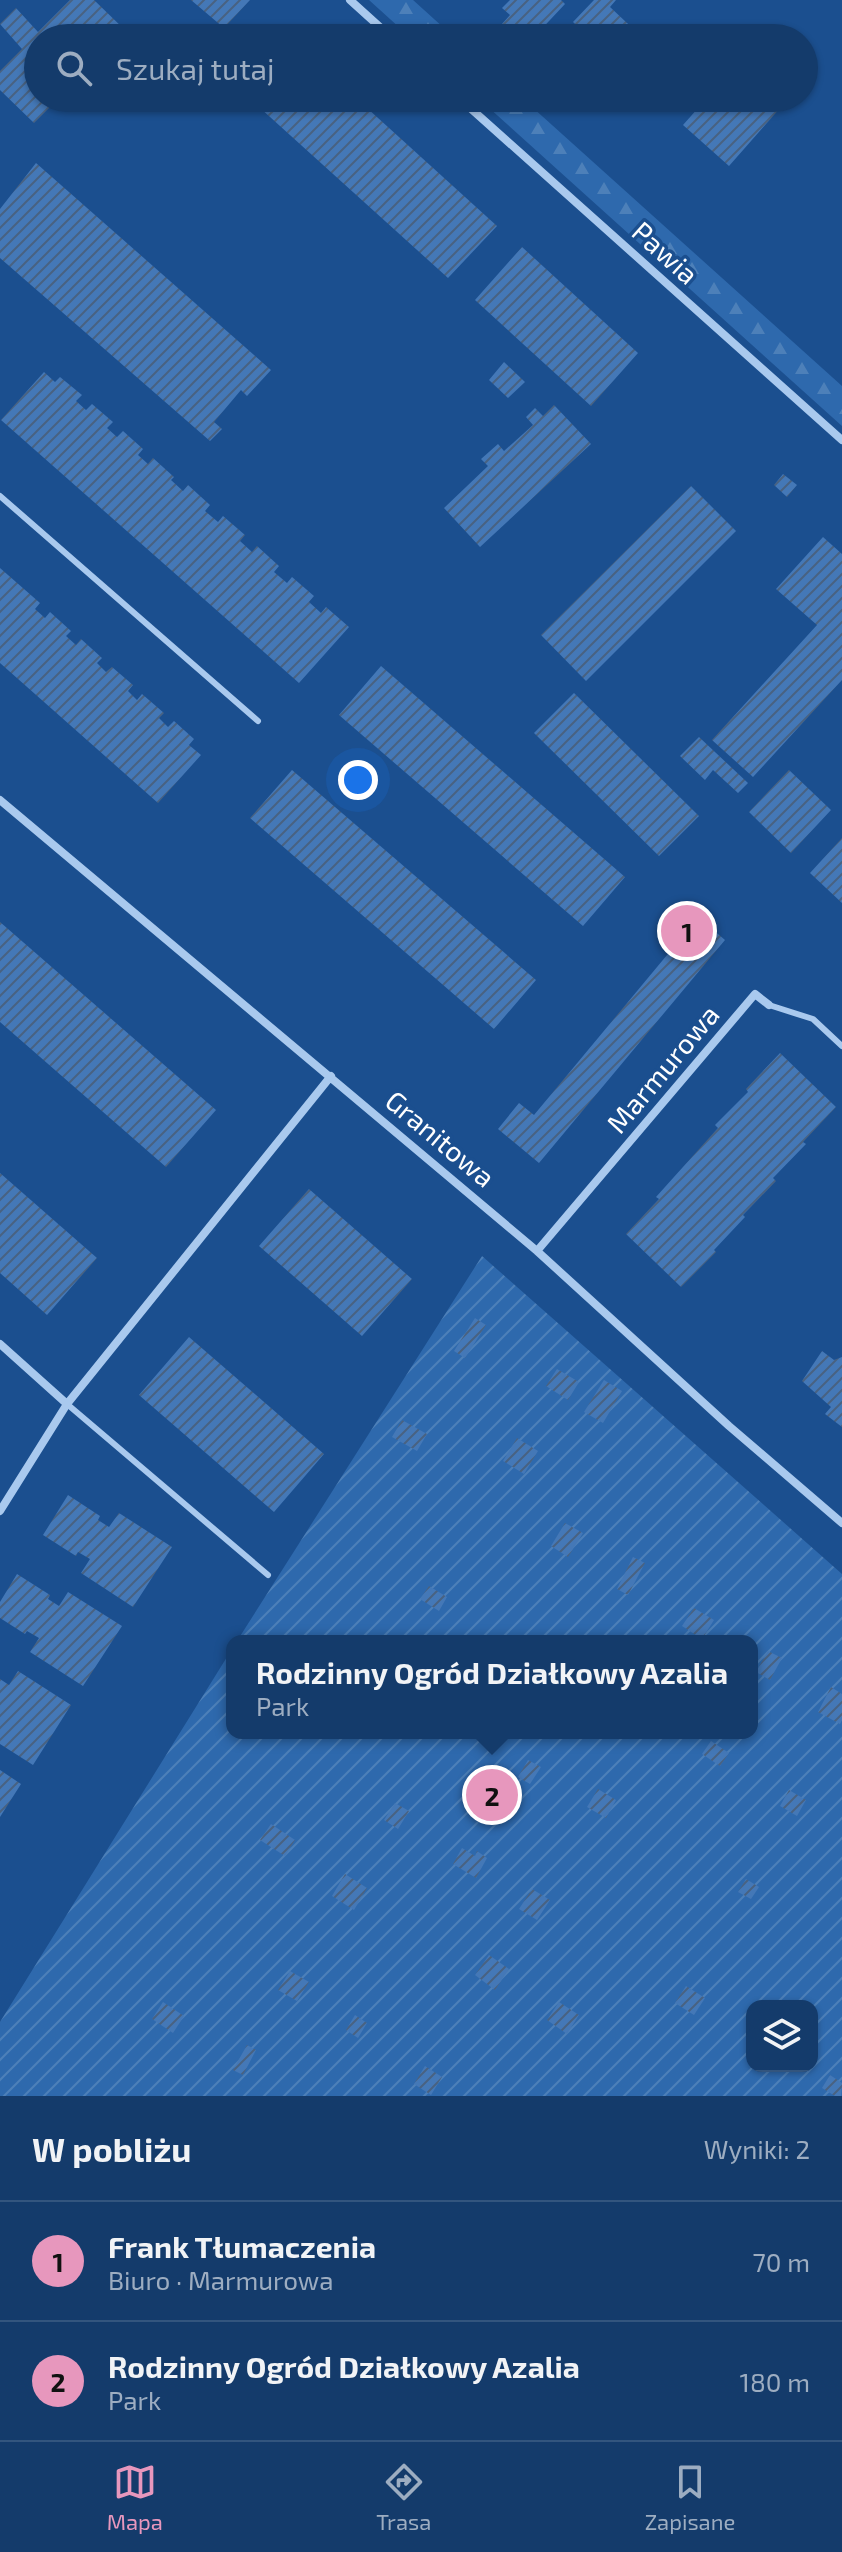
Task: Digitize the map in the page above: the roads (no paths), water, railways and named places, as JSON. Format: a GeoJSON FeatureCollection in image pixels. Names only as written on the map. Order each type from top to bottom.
{"type":"FeatureCollection","features":[{"type":"Feature","properties":{"kind":"street"},"geometry":{"type":"LineString","coordinates":[[350,0],[377,24]]}},
{"type":"Feature","properties":{"kind":"street","name":"Pawia"},"geometry":{"type":"LineString","coordinates":[[475,112],[842,440]]}},
{"type":"Feature","properties":{"kind":"street","name":"Granitowa"},"geometry":{"type":"LineString","coordinates":[[0,800],[537,1251],[729,1426],[842,1523]]}},
{"type":"Feature","properties":{"kind":"street","name":"Marmurowa"},"geometry":{"type":"LineString","coordinates":[[537,1251],[755,994],[769,1005]]}},
{"type":"Feature","properties":{"kind":"street"},"geometry":{"type":"LineString","coordinates":[[0,1511],[67,1404],[331,1076]]}},
{"type":"Feature","properties":{"kind":"street"},"geometry":{"type":"LineString","coordinates":[[0,1344],[67,1404]]}},
{"type":"Feature","properties":{"kind":"lane"},"geometry":{"type":"LineString","coordinates":[[0,496],[258,721]]}},
{"type":"Feature","properties":{"kind":"lane","name":"Marmurowa"},"geometry":{"type":"LineString","coordinates":[[769,1005],[813,1019],[842,1046]]}},
{"type":"Feature","properties":{"kind":"lane"},"geometry":{"type":"LineString","coordinates":[[67,1404],[268,1575]]}},
{"type":"Feature","properties":{"kind":"place","name":"Frank Tłumaczenia"},"geometry":{"type":"Point","coordinates":[687,931]}},
{"type":"Feature","properties":{"kind":"place","name":"Rodzinny Ogród Działkowy Azalia"},"geometry":{"type":"Point","coordinates":[492,1795]}}]}
